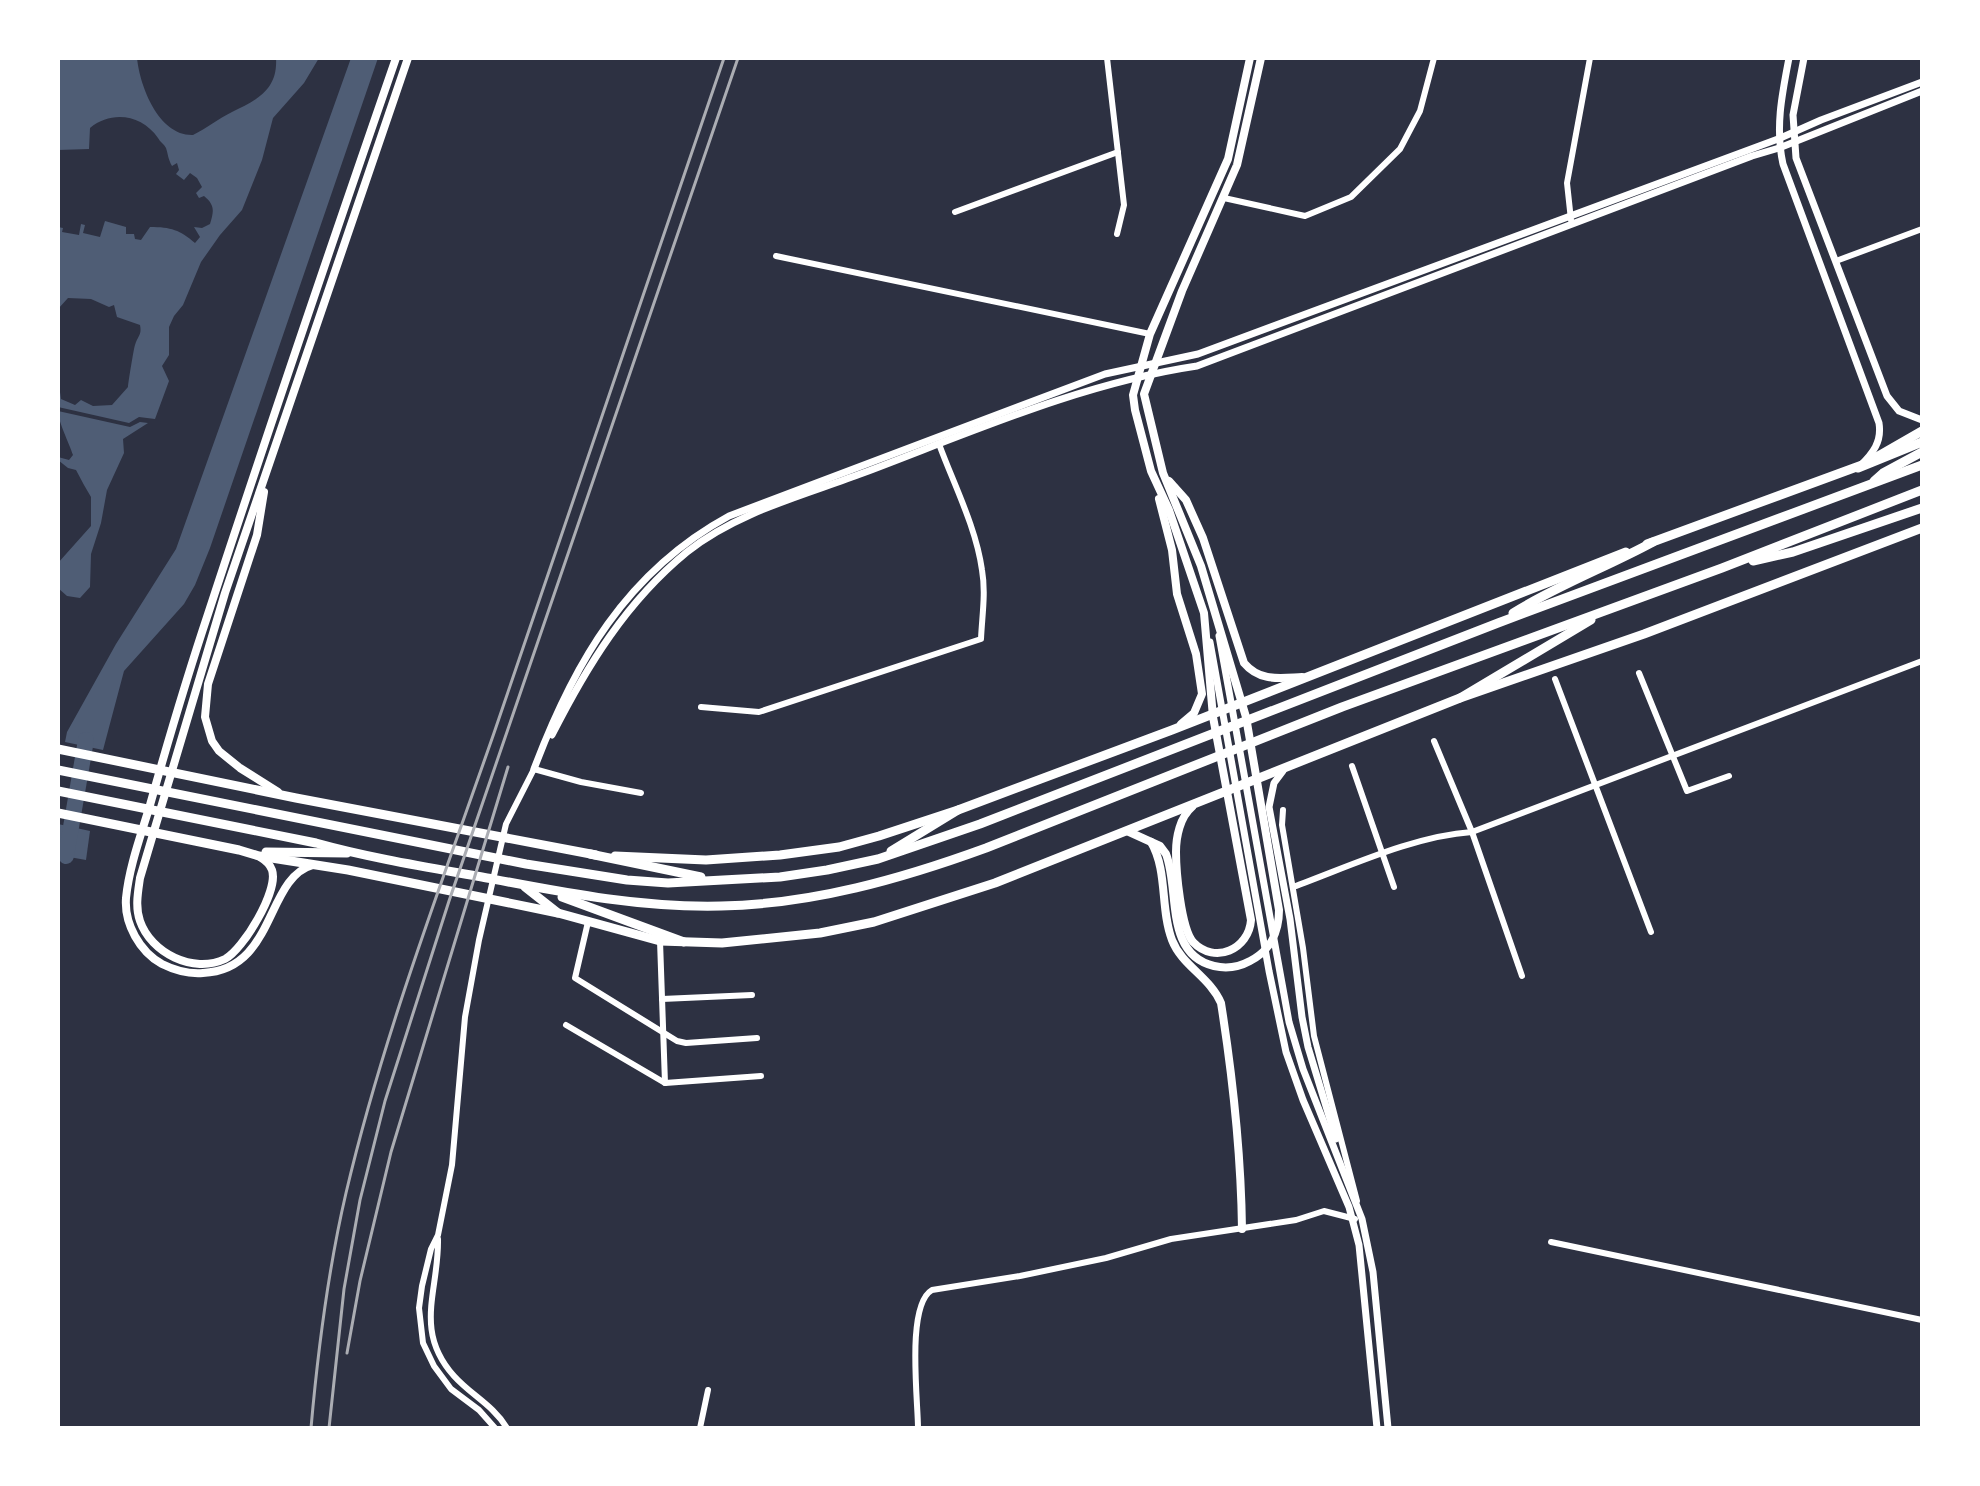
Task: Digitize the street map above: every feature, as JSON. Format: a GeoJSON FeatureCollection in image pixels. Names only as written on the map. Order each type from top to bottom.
{"type":"FeatureCollection","features":[{"type":"Feature","properties":{"kind":"main road"},"geometry":{"type":"LineString","coordinates":[[259,856],[267,861],[274,873],[270,889],[243,943],[228,957],[214,963],[184,961],[155,945],[145,932],[137,906],[143,864],[245,520],[396,58]]}},
{"type":"Feature","properties":{"kind":"main road"},"geometry":{"type":"LineString","coordinates":[[317,864],[291,879],[261,935],[242,959],[218,972],[196,973],[162,964],[142,947],[129,922],[126,898],[137,850],[189,673],[245,520],[266,476],[408,58]]}},
{"type":"Feature","properties":{"kind":"main road"},"geometry":{"type":"LineString","coordinates":[[1172,730],[1194,713],[1202,694],[1192,634],[1177,594],[1168,527],[1133,395],[1150,334],[1228,159],[1250,58]]}},
{"type":"Feature","properties":{"kind":"main road"},"geometry":{"type":"LineString","coordinates":[[1127,831],[1160,846],[1168,860],[1177,924],[1185,945],[1199,959],[1217,967],[1239,966],[1256,959],[1270,945],[1275,936],[1279,910],[1246,717],[1191,536],[1171,496],[1144,403],[1151,373],[1182,291],[1224,198],[1244,144],[1261,58]]}},
{"type":"Feature","properties":{"kind":"main road"},"geometry":{"type":"LineString","coordinates":[[1858,468],[1922,431]]}},
{"type":"Feature","properties":{"kind":"main road"},"geometry":{"type":"LineString","coordinates":[[590,854],[706,860],[839,847],[958,810],[1172,730],[1653,542],[1922,442]]}},
{"type":"Feature","properties":{"kind":"main road"},"geometry":{"type":"LineString","coordinates":[[1867,487],[1883,473],[1922,452]]}},
{"type":"Feature","properties":{"kind":"main road"},"geometry":{"type":"LineString","coordinates":[[58,770],[355,831],[627,880],[668,883],[780,877],[878,859],[980,824],[1498,623],[1922,465]]}},
{"type":"Feature","properties":{"kind":"main road"},"geometry":{"type":"LineString","coordinates":[[1151,471],[1169,510],[1204,613],[1213,717],[1251,920],[1251,928],[1244,942],[1237,948],[1222,952],[1194,943],[1185,923],[1176,851],[1182,820],[1195,804]]}},
{"type":"Feature","properties":{"kind":"main road"},"geometry":{"type":"LineString","coordinates":[[1163,473],[1192,511],[1244,663],[1250,670],[1266,678],[1307,676]]}},
{"type":"Feature","properties":{"kind":"main road"},"geometry":{"type":"LineString","coordinates":[[266,476],[257,535],[205,697],[205,717],[212,741],[227,759],[276,791],[296,798]]}},
{"type":"Feature","properties":{"kind":"main road"},"geometry":{"type":"LineString","coordinates":[[58,791],[540,889],[626,902],[723,906],[774,902],[877,884],[972,853],[1342,707],[1722,568],[1922,490]]}},
{"type":"Feature","properties":{"kind":"main road"},"geometry":{"type":"LineString","coordinates":[[1722,568],[1793,552],[1922,508]]}},
{"type":"Feature","properties":{"kind":"main road"},"geometry":{"type":"LineString","coordinates":[[245,520],[257,535]]}},
{"type":"Feature","properties":{"kind":"main road"},"geometry":{"type":"LineString","coordinates":[[58,813],[259,856],[317,864],[558,913],[660,941],[769,939],[820,933],[874,922],[995,883],[1460,698],[1620,643],[1922,525]]}},
{"type":"Feature","properties":{"kind":"main road"},"geometry":{"type":"LineString","coordinates":[[1498,623],[1559,588],[1653,542]]}},
{"type":"Feature","properties":{"kind":"main road"},"geometry":{"type":"LineString","coordinates":[[1460,698],[1511,665],[1582,627],[1601,612]]}},
{"type":"Feature","properties":{"kind":"main road"},"geometry":{"type":"LineString","coordinates":[[58,749],[716,881]]}},
{"type":"Feature","properties":{"kind":"main road"},"geometry":{"type":"LineString","coordinates":[[878,859],[958,810]]}},
{"type":"Feature","properties":{"kind":"main road"},"geometry":{"type":"LineString","coordinates":[[1150,841],[1158,859],[1173,942],[1187,962],[1216,990],[1221,1003],[1236,1099],[1242,1172],[1242,1229]]}},
{"type":"Feature","properties":{"kind":"main road"},"geometry":{"type":"LineString","coordinates":[[239,850],[353,853]]}},
{"type":"Feature","properties":{"kind":"main road"},"geometry":{"type":"LineString","coordinates":[[522,885],[558,913]]}},
{"type":"Feature","properties":{"kind":"main road"},"geometry":{"type":"LineString","coordinates":[[540,889],[684,942]]}},
{"type":"Feature","properties":{"kind":"street"},"geometry":{"type":"LineString","coordinates":[[1107,58],[1124,205],[1117,234]]}},
{"type":"Feature","properties":{"kind":"street"},"geometry":{"type":"LineString","coordinates":[[1224,198],[1305,216],[1351,197],[1400,149],[1420,111],[1434,58]]}},
{"type":"Feature","properties":{"kind":"street"},"geometry":{"type":"LineString","coordinates":[[1572,224],[1567,183],[1590,58]]}},
{"type":"Feature","properties":{"kind":"street"},"geometry":{"type":"LineString","coordinates":[[1789,58],[1779,110],[1779,148],[1879,423],[1875,449],[1858,468]]}},
{"type":"Feature","properties":{"kind":"street"},"geometry":{"type":"LineString","coordinates":[[1804,58],[1794,104],[1796,158],[1887,396],[1899,411],[1922,420]]}},
{"type":"Feature","properties":{"kind":"street"},"geometry":{"type":"LineString","coordinates":[[507,1428],[491,1407],[453,1376],[433,1341],[429,1318],[438,1235],[452,1165],[471,978],[506,824],[587,668],[605,641],[651,586],[691,549],[748,517],[1102,386],[1139,375],[1197,366],[1779,148],[1821,120],[1922,82]]}},
{"type":"Feature","properties":{"kind":"street"},"geometry":{"type":"LineString","coordinates":[[534,769],[549,729],[593,643],[618,609],[659,565],[704,530],[760,503],[1097,377],[1198,354],[1778,139],[1794,137],[1922,91]]}},
{"type":"Feature","properties":{"kind":"street"},"geometry":{"type":"LineString","coordinates":[[955,212],[1118,152]]}},
{"type":"Feature","properties":{"kind":"street"},"geometry":{"type":"LineString","coordinates":[[1836,261],[1922,229]]}},
{"type":"Feature","properties":{"kind":"street"},"geometry":{"type":"LineString","coordinates":[[776,256],[1150,334]]}},
{"type":"Feature","properties":{"kind":"street"},"geometry":{"type":"LineString","coordinates":[[701,707],[759,712],[981,639],[982,569],[939,444]]}},
{"type":"Feature","properties":{"kind":"street"},"geometry":{"type":"LineString","coordinates":[[1214,610],[1289,1022],[1303,1069],[1358,1205]]}},
{"type":"Feature","properties":{"kind":"street"},"geometry":{"type":"LineString","coordinates":[[1204,613],[1280,1023],[1293,1075],[1352,1220],[1363,1273],[1377,1428]]}},
{"type":"Feature","properties":{"kind":"street"},"geometry":{"type":"LineString","coordinates":[[1293,887],[1450,833],[1472,832],[1922,661]]}},
{"type":"Feature","properties":{"kind":"street"},"geometry":{"type":"LineString","coordinates":[[1639,673],[1687,791],[1729,776]]}},
{"type":"Feature","properties":{"kind":"street"},"geometry":{"type":"LineString","coordinates":[[1555,679],[1651,932]]}},
{"type":"Feature","properties":{"kind":"street"},"geometry":{"type":"LineString","coordinates":[[1434,741],[1472,832],[1522,976]]}},
{"type":"Feature","properties":{"kind":"street"},"geometry":{"type":"LineString","coordinates":[[1352,766],[1394,887]]}},
{"type":"Feature","properties":{"kind":"street"},"geometry":{"type":"LineString","coordinates":[[1286,768],[1274,783],[1269,807],[1290,919],[1302,1017],[1341,1161]]}},
{"type":"Feature","properties":{"kind":"street"},"geometry":{"type":"LineString","coordinates":[[534,769],[641,793]]}},
{"type":"Feature","properties":{"kind":"street"},"geometry":{"type":"LineString","coordinates":[[1283,810],[1282,825],[1314,1036],[1373,1272],[1388,1428]]}},
{"type":"Feature","properties":{"kind":"street"},"geometry":{"type":"LineString","coordinates":[[588,922],[575,978],[662,1034],[686,1043],[757,1038]]}},
{"type":"Feature","properties":{"kind":"street"},"geometry":{"type":"LineString","coordinates":[[660,941],[665,1083]]}},
{"type":"Feature","properties":{"kind":"street"},"geometry":{"type":"LineString","coordinates":[[662,999],[752,995]]}},
{"type":"Feature","properties":{"kind":"street"},"geometry":{"type":"LineString","coordinates":[[566,1025],[665,1083],[761,1076]]}},
{"type":"Feature","properties":{"kind":"street"},"geometry":{"type":"LineString","coordinates":[[918,1428],[915,1370],[919,1309],[925,1294],[932,1290],[1020,1276],[1106,1258],[1171,1239],[1296,1220],[1324,1211],[1352,1220],[1362,1219]]}},
{"type":"Feature","properties":{"kind":"street"},"geometry":{"type":"LineString","coordinates":[[438,1235],[431,1249],[419,1302],[423,1343],[446,1383],[479,1410],[495,1428]]}},
{"type":"Feature","properties":{"kind":"street"},"geometry":{"type":"LineString","coordinates":[[1551,1242],[1922,1320]]}},
{"type":"Feature","properties":{"kind":"street"},"geometry":{"type":"LineString","coordinates":[[700,1428],[708,1390]]}},
{"type":"Feature","properties":{"kind":"water"},"geometry":{"type":"Polygon","coordinates":[[[58,58],[137,58],[147,95],[161,119],[181,133],[193,135],[264,92],[273,78],[276,58],[319,58],[304,83],[273,118],[262,160],[242,210],[201,262],[183,305],[169,327],[169,355],[162,366],[169,381],[155,419],[139,417],[129,423],[58,407],[58,378],[61,399],[75,405],[81,400],[93,406],[112,405],[128,387],[140,325],[117,317],[114,305],[109,307],[91,299],[68,298],[58,309],[58,227],[63,228],[62,232],[79,235],[81,224],[85,225],[83,233],[100,237],[105,221],[126,227],[126,234],[134,234],[135,239],[141,240],[150,227],[175,230],[195,243],[200,237],[194,227],[202,228],[210,224],[213,208],[208,199],[204,196],[199,198],[196,193],[202,187],[197,178],[190,173],[184,180],[176,174],[179,170],[177,163],[172,166],[165,147],[151,130],[135,120],[117,117],[99,122],[90,128],[89,149],[58,150],[58,58]]]}},
{"type":"Feature","properties":{"kind":"water"},"geometry":{"type":"Polygon","coordinates":[[[351,58],[378,58],[195,585],[184,604],[124,671],[103,750],[65,742],[67,732],[116,644],[176,549],[351,58]]]}},
{"type":"Feature","properties":{"kind":"water"},"geometry":{"type":"Polygon","coordinates":[[[58,411],[130,427],[140,422],[148,423],[123,439],[124,453],[107,490],[91,554],[90,587],[80,598],[67,596],[58,588],[58,563],[91,526],[91,497],[76,470],[58,460],[58,457],[69,460],[73,455],[58,411]]]}},
{"type":"Feature","properties":{"kind":"water"},"geometry":{"type":"Polygon","coordinates":[[[58,824],[90,831],[86,860],[58,855],[58,824]]]}},
{"type":"Feature","properties":{"kind":"waterway"},"geometry":{"type":"LineString","coordinates":[[66,856],[86,740]]}},
{"type":"Feature","properties":{"kind":"railway"},"geometry":{"type":"LineString","coordinates":[[311,1428],[320,1339],[334,1251],[377,1076],[724,58]]}},
{"type":"Feature","properties":{"kind":"railway"},"geometry":{"type":"LineString","coordinates":[[329,1428],[344,1289],[360,1200],[385,1101],[449,901],[738,58]]}},
{"type":"Feature","properties":{"kind":"railway"},"geometry":{"type":"LineString","coordinates":[[347,1353],[360,1281],[391,1152],[508,767]]}}]}
